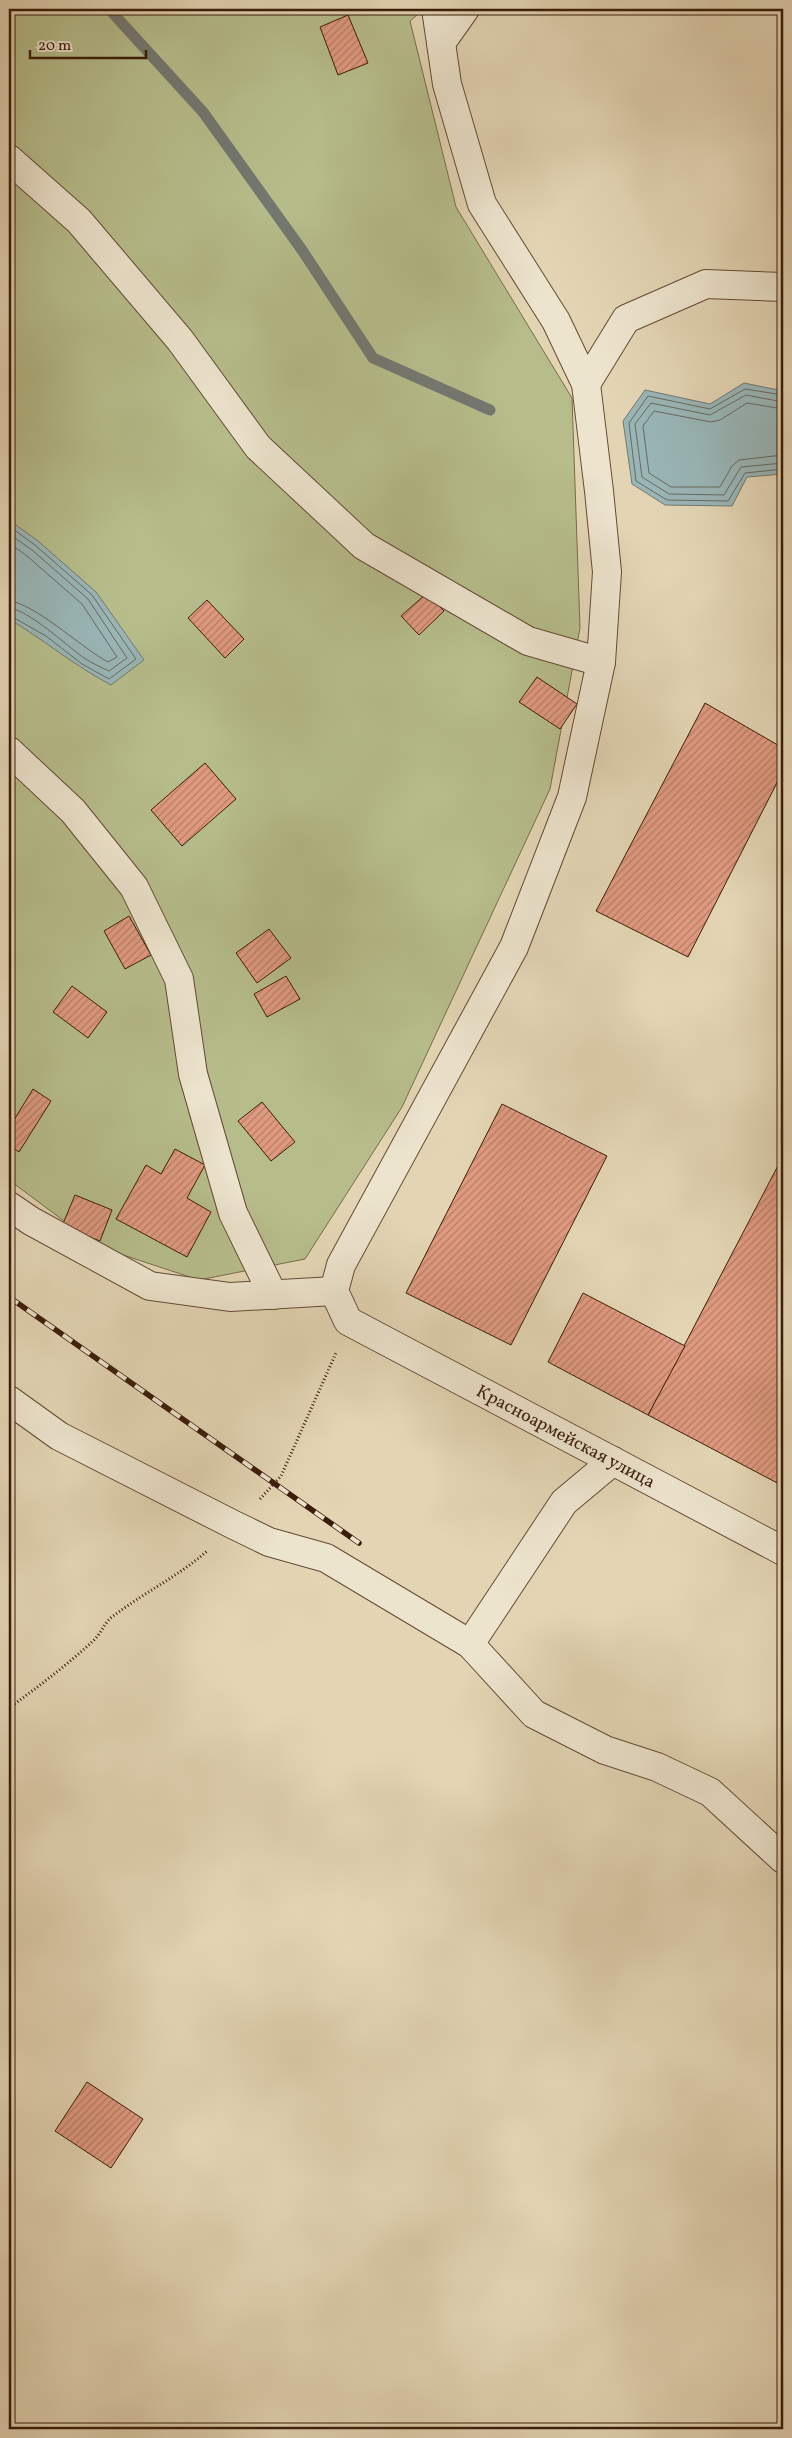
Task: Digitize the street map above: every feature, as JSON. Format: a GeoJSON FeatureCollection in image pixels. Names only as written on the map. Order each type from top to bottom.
{"type":"FeatureCollection","features":[{"type":"Feature","properties":{"kind":"street"},"geometry":{"type":"LineString","coordinates":[[9,1206],[31,1221],[150,1286],[230,1297],[334,1291],[341,1265],[514,947],[572,797],[601,662],[607,572],[586,384],[556,321],[482,204],[447,84],[436,9]]}},
{"type":"Feature","properties":{"kind":"street"},"geometry":{"type":"LineString","coordinates":[[441,43],[465,9]]}},
{"type":"Feature","properties":{"kind":"street"},"geometry":{"type":"LineString","coordinates":[[9,159],[79,221],[180,340],[258,448],[364,546],[528,641],[601,662]]}},
{"type":"Feature","properties":{"kind":"street"},"geometry":{"type":"LineString","coordinates":[[586,384],[626,319],[706,284],[783,286]]}},
{"type":"Feature","properties":{"kind":"street"},"geometry":{"type":"LineString","coordinates":[[9,751],[73,811],[134,887],[179,980],[193,1074],[233,1213],[273,1296]]}},
{"type":"Feature","properties":{"kind":"street","name":"Красноармейская улица"},"geometry":{"type":"LineString","coordinates":[[334,1291],[348,1321],[783,1551]]}},
{"type":"Feature","properties":{"kind":"street"},"geometry":{"type":"LineString","coordinates":[[9,1400],[59,1436],[234,1526],[269,1542],[326,1558],[470,1644],[534,1714],[605,1750],[657,1766],[710,1792],[783,1859]]}},
{"type":"Feature","properties":{"kind":"street"},"geometry":{"type":"LineString","coordinates":[[470,1644],[564,1502],[613,1461]]}},
{"type":"Feature","properties":{"kind":"green space"},"geometry":{"type":"Polygon","coordinates":[[[9,9],[424,9],[410,21],[456,207],[572,398],[580,628],[550,789],[402,1107],[305,1259],[199,1280],[99,1247],[9,1180],[9,9]]]}},
{"type":"Feature","properties":{"kind":"water"},"geometry":{"type":"Polygon","coordinates":[[[744,383],[783,391],[783,474],[747,477],[732,506],[665,505],[632,484],[623,421],[645,390],[710,404],[744,383]]]}},
{"type":"Feature","properties":{"kind":"water"},"geometry":{"type":"Polygon","coordinates":[[[9,520],[38,541],[96,592],[144,660],[111,685],[85,670],[9,619],[9,520]]]}},
{"type":"Feature","properties":{"kind":"building"},"geometry":{"type":"Polygon","coordinates":[[[348,15],[368,63],[338,75],[320,27],[348,15]]]}},
{"type":"Feature","properties":{"kind":"building"},"geometry":{"type":"Polygon","coordinates":[[[427,593],[444,611],[419,635],[401,616],[427,593]]]}},
{"type":"Feature","properties":{"kind":"building"},"geometry":{"type":"Polygon","coordinates":[[[207,600],[244,639],[225,658],[188,618],[207,600]]]}},
{"type":"Feature","properties":{"kind":"building"},"geometry":{"type":"Polygon","coordinates":[[[537,677],[577,704],[560,729],[519,702],[537,677]]]}},
{"type":"Feature","properties":{"kind":"building"},"geometry":{"type":"Polygon","coordinates":[[[705,703],[783,748],[783,771],[688,957],[596,911],[705,703]]]}},
{"type":"Feature","properties":{"kind":"building"},"geometry":{"type":"Polygon","coordinates":[[[205,763],[236,799],[182,846],[151,810],[205,763]]]}},
{"type":"Feature","properties":{"kind":"building"},"geometry":{"type":"Polygon","coordinates":[[[129,916],[151,955],[125,969],[104,931],[129,916]]]}},
{"type":"Feature","properties":{"kind":"building"},"geometry":{"type":"Polygon","coordinates":[[[269,929],[291,958],[257,983],[236,953],[269,929]]]}},
{"type":"Feature","properties":{"kind":"building"},"geometry":{"type":"Polygon","coordinates":[[[286,976],[300,999],[267,1017],[254,994],[286,976]]]}},
{"type":"Feature","properties":{"kind":"building"},"geometry":{"type":"Polygon","coordinates":[[[72,986],[107,1012],[88,1038],[53,1012],[72,986]]]}},
{"type":"Feature","properties":{"kind":"building"},"geometry":{"type":"Polygon","coordinates":[[[33,1089],[51,1101],[19,1152],[9,1145],[9,1128],[33,1089]]]}},
{"type":"Feature","properties":{"kind":"building"},"geometry":{"type":"Polygon","coordinates":[[[262,1102],[295,1142],[271,1161],[238,1121],[262,1102]]]}},
{"type":"Feature","properties":{"kind":"building"},"geometry":{"type":"Polygon","coordinates":[[[502,1104],[607,1156],[511,1345],[406,1293],[502,1104]]]}},
{"type":"Feature","properties":{"kind":"building"},"geometry":{"type":"Polygon","coordinates":[[[175,1149],[205,1165],[187,1198],[211,1212],[187,1257],[116,1219],[146,1165],[161,1174],[175,1149]]]}},
{"type":"Feature","properties":{"kind":"building"},"geometry":{"type":"Polygon","coordinates":[[[783,1156],[783,1486],[648,1415],[783,1156]]]}},
{"type":"Feature","properties":{"kind":"building"},"geometry":{"type":"Polygon","coordinates":[[[75,1195],[112,1210],[100,1241],[62,1226],[75,1195]]]}},
{"type":"Feature","properties":{"kind":"building"},"geometry":{"type":"Polygon","coordinates":[[[583,1293],[685,1346],[648,1415],[548,1362],[583,1293]]]}},
{"type":"Feature","properties":{"kind":"building"},"geometry":{"type":"Polygon","coordinates":[[[87,2082],[143,2119],[111,2168],[55,2131],[87,2082]]]}},
{"type":"Feature","properties":{"kind":"waterway"},"geometry":{"type":"LineString","coordinates":[[109,9],[203,112],[302,250],[373,358],[490,410]]}},
{"type":"Feature","properties":{"kind":"railway"},"geometry":{"type":"LineString","coordinates":[[9,1297],[359,1543]]}}]}
